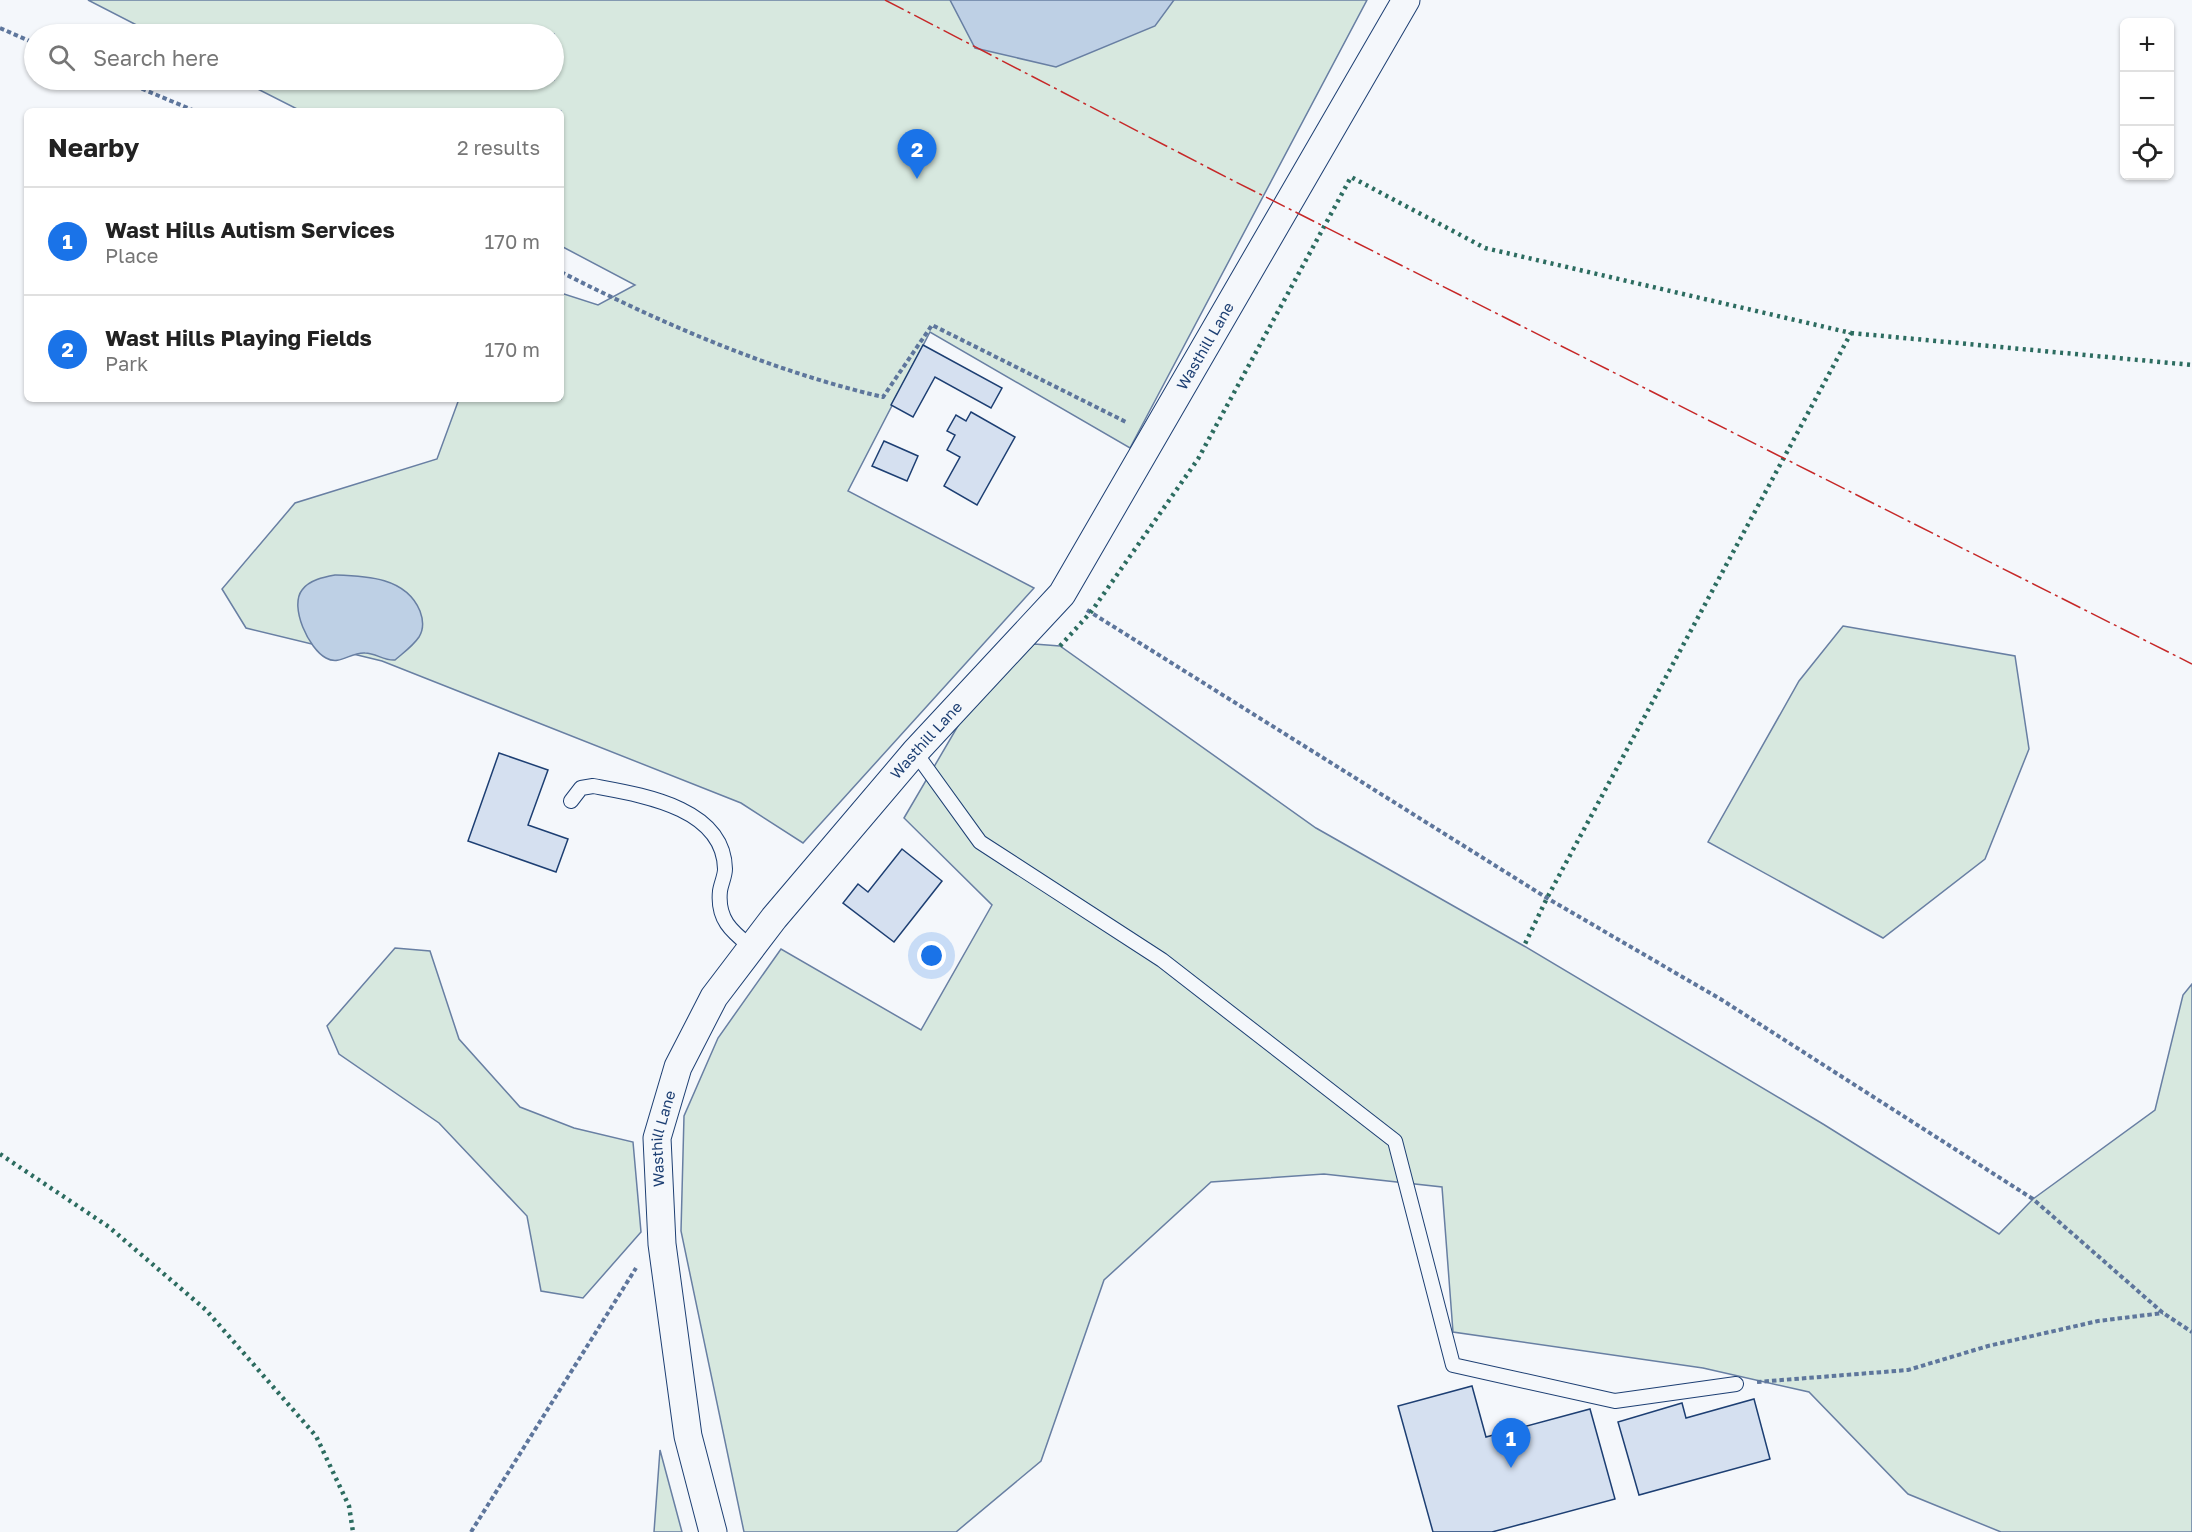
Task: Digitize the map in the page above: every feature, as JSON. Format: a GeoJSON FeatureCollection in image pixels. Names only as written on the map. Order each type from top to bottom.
{"type":"FeatureCollection","features":[{"type":"Feature","properties":{"kind":"street","name":"Wasthill Lane"},"geometry":{"type":"LineString","coordinates":[[713,1532],[688,1436],[662,1244],[657,1138],[678,1067],[714,997],[751,947],[915,752],[1062,594],[1406,0]]}},
{"type":"Feature","properties":{"kind":"lane"},"geometry":{"type":"LineString","coordinates":[[915,752],[980,842],[1162,960],[1395,1141],[1453,1365],[1615,1401],[1736,1384]]}},
{"type":"Feature","properties":{"kind":"lane"},"geometry":{"type":"LineString","coordinates":[[571,801],[581,788],[593,786],[674,807],[707,825],[720,844],[725,870],[720,890],[719,912],[730,930],[751,947]]}},
{"type":"Feature","properties":{"kind":"path"},"geometry":{"type":"LineString","coordinates":[[0,28],[24,39]]}},
{"type":"Feature","properties":{"kind":"path"},"geometry":{"type":"LineString","coordinates":[[145,90],[188,108]]}},
{"type":"Feature","properties":{"kind":"path"},"geometry":{"type":"LineString","coordinates":[[564,274],[609,296],[747,356],[837,387],[883,397],[932,325],[1153,435]]}},
{"type":"Feature","properties":{"kind":"path"},"geometry":{"type":"LineString","coordinates":[[1062,594],[1547,898],[1722,1000],[2033,1199],[2163,1313],[2192,1332]]}},
{"type":"Feature","properties":{"kind":"path"},"geometry":{"type":"LineString","coordinates":[[471,1532],[645,1254],[662,1244]]}},
{"type":"Feature","properties":{"kind":"path"},"geometry":{"type":"LineString","coordinates":[[1736,1384],[1908,1370],[1988,1346],[2098,1321],[2163,1313]]}},
{"type":"Feature","properties":{"kind":"shaded area"},"geometry":{"type":"Polygon","coordinates":[[[88,0],[1367,0],[1130,448],[930,332],[848,491],[1034,588],[803,843],[741,803],[382,661],[246,628],[222,589],[295,503],[437,459],[458,402],[564,402],[564,294],[598,305],[635,285],[564,248],[564,108],[295,108],[260,90],[564,90],[564,24],[135,24],[88,0]]]}},
{"type":"Feature","properties":{"kind":"shaded area"},"geometry":{"type":"Polygon","coordinates":[[[1843,626],[2015,656],[2029,749],[1985,859],[1883,938],[1708,842],[1799,681],[1843,626]]]}},
{"type":"Feature","properties":{"kind":"shaded area"},"geometry":{"type":"Polygon","coordinates":[[[1034,644],[1060,646],[1316,828],[1524,946],[1823,1124],[1999,1234],[2033,1199],[2155,1110],[2183,995],[2192,984],[2192,1532],[2001,1532],[1908,1494],[1809,1392],[1703,1368],[1453,1332],[1442,1187],[1324,1174],[1211,1182],[1104,1280],[1041,1461],[956,1532],[744,1532],[681,1231],[684,1116],[718,1038],[781,949],[921,1030],[992,905],[904,818],[962,719],[1034,644]]]}},
{"type":"Feature","properties":{"kind":"shaded area"},"geometry":{"type":"Polygon","coordinates":[[[395,948],[430,951],[459,1039],[520,1107],[574,1128],[633,1142],[641,1232],[583,1298],[541,1291],[527,1216],[439,1123],[339,1054],[327,1026],[395,948]]]}},
{"type":"Feature","properties":{"kind":"shaded area"},"geometry":{"type":"Polygon","coordinates":[[[660,1450],[682,1532],[654,1532],[660,1450]]]}},
{"type":"Feature","properties":{"kind":"water"},"geometry":{"type":"Polygon","coordinates":[[[950,0],[1174,0],[1155,26],[1056,67],[975,48],[950,0]]]}},
{"type":"Feature","properties":{"kind":"water"},"geometry":{"type":"Polygon","coordinates":[[[335,575],[372,578],[395,585],[405,591],[414,600],[422,617],[422,631],[417,640],[395,660],[365,653],[355,654],[341,660],[326,658],[313,646],[303,627],[299,617],[299,597],[302,590],[313,581],[335,575]]]}},
{"type":"Feature","properties":{"kind":"building"},"geometry":{"type":"Polygon","coordinates":[[[923,345],[1002,388],[991,408],[935,377],[913,417],[891,405],[923,345]]]}},
{"type":"Feature","properties":{"kind":"building"},"geometry":{"type":"Polygon","coordinates":[[[971,412],[1015,437],[977,505],[944,486],[960,457],[947,450],[955,435],[947,431],[956,415],[966,421],[971,412]]]}},
{"type":"Feature","properties":{"kind":"building"},"geometry":{"type":"Polygon","coordinates":[[[884,441],[918,456],[907,481],[872,466],[884,441]]]}},
{"type":"Feature","properties":{"kind":"building"},"geometry":{"type":"Polygon","coordinates":[[[499,753],[548,770],[528,825],[568,839],[556,872],[468,841],[499,753]]]}},
{"type":"Feature","properties":{"kind":"building"},"geometry":{"type":"Polygon","coordinates":[[[902,849],[942,881],[894,942],[843,903],[858,884],[868,892],[902,849]]]}},
{"type":"Feature","properties":{"kind":"building"},"geometry":{"type":"Polygon","coordinates":[[[1472,1386],[1486,1437],[1590,1409],[1615,1499],[1492,1532],[1433,1532],[1398,1406],[1472,1386]]]}},
{"type":"Feature","properties":{"kind":"building"},"geometry":{"type":"Polygon","coordinates":[[[1754,1399],[1770,1459],[1639,1495],[1618,1422],[1682,1403],[1686,1418],[1754,1399]]]}},
{"type":"Feature","properties":{"kind":"hedge"},"geometry":{"type":"LineString","coordinates":[[1060,646],[1091,612],[1198,459],[1351,177],[1485,248],[1851,333],[1547,898],[1524,946]]}},
{"type":"Feature","properties":{"kind":"hedge"},"geometry":{"type":"LineString","coordinates":[[1851,333],[2192,365]]}},
{"type":"Feature","properties":{"kind":"hedge"},"geometry":{"type":"LineString","coordinates":[[0,1154],[109,1227],[206,1310],[316,1436],[349,1506],[353,1532]]}},
{"type":"Feature","properties":{"kind":"power"},"geometry":{"type":"LineString","coordinates":[[885,0],[1226,177],[2192,664]]}},
{"type":"Feature","properties":{"kind":"place","name":"Wast Hills Playing Fields"},"geometry":{"type":"Point","coordinates":[917,179]}},
{"type":"Feature","properties":{"kind":"place","name":"Wast Hills Autism Services"},"geometry":{"type":"Point","coordinates":[1511,1468]}}]}
